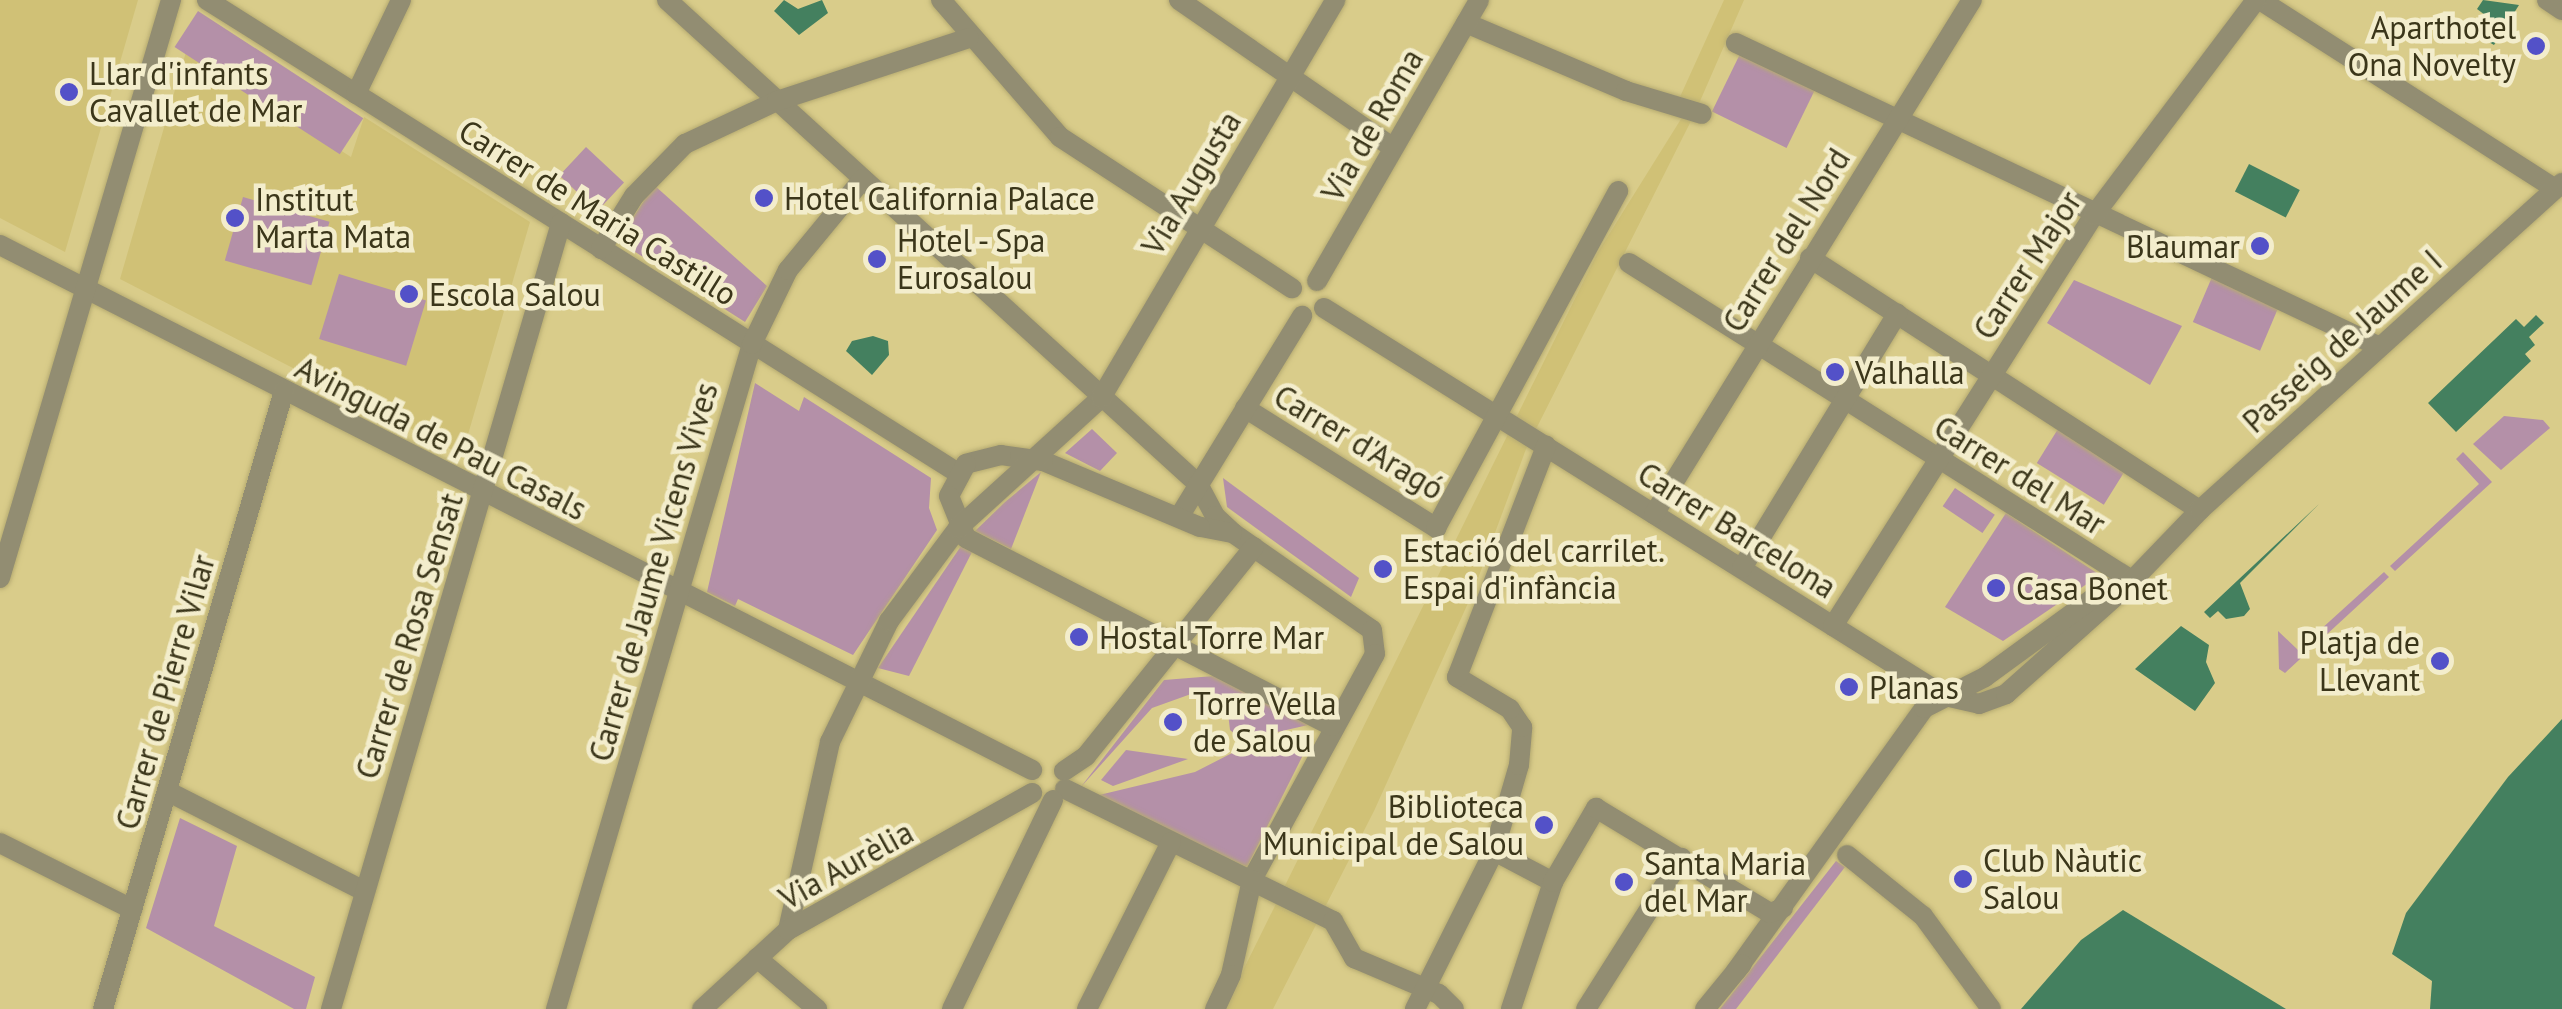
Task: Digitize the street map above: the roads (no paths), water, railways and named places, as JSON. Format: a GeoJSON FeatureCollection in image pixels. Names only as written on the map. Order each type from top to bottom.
{"type":"FeatureCollection","features":[{"type":"Feature","properties":{"kind":"street"},"geometry":{"type":"LineString","coordinates":[[0,578],[171,0]]}},
{"type":"Feature","properties":{"kind":"street","name":"Carrer de Maria Castillo"},"geometry":{"type":"LineString","coordinates":[[207,0],[958,473]]}},
{"type":"Feature","properties":{"kind":"street"},"geometry":{"type":"LineString","coordinates":[[356,94],[401,0]]}},
{"type":"Feature","properties":{"kind":"street"},"geometry":{"type":"LineString","coordinates":[[667,0],[1198,484],[1215,516],[1234,534],[1358,616],[1376,637],[1375,654],[1332,726],[1252,880],[1230,974],[1215,1009]]}},
{"type":"Feature","properties":{"kind":"street"},"geometry":{"type":"LineString","coordinates":[[941,0],[969,38],[1060,137],[1292,288]]}},
{"type":"Feature","properties":{"kind":"street"},"geometry":{"type":"LineString","coordinates":[[1179,0],[1288,81],[1391,146]]}},
{"type":"Feature","properties":{"kind":"street","name":"Via Augusta"},"geometry":{"type":"LineString","coordinates":[[788,930],[814,796],[852,688],[916,580],[958,528],[1101,398],[1334,0]]}},
{"type":"Feature","properties":{"kind":"street","name":"Via de Roma"},"geometry":{"type":"LineString","coordinates":[[1317,281],[1391,146],[1479,0]]}},
{"type":"Feature","properties":{"kind":"street","name":"Carrer del Nord"},"geometry":{"type":"LineString","coordinates":[[1654,514],[1972,0]]}},
{"type":"Feature","properties":{"kind":"street"},"geometry":{"type":"LineString","coordinates":[[2258,0],[2558,186]]}},
{"type":"Feature","properties":{"kind":"street","name":"Carrer Major"},"geometry":{"type":"LineString","coordinates":[[1833,626],[1939,460],[1981,409],[1991,375],[2094,215],[2258,0]]}},
{"type":"Feature","properties":{"kind":"street"},"geometry":{"type":"LineString","coordinates":[[2547,0],[2562,10]]}},
{"type":"Feature","properties":{"kind":"street"},"geometry":{"type":"LineString","coordinates":[[1466,22],[1626,90],[1702,114]]}},
{"type":"Feature","properties":{"kind":"street"},"geometry":{"type":"LineString","coordinates":[[601,248],[634,196],[685,144],[777,101],[969,38]]}},
{"type":"Feature","properties":{"kind":"street"},"geometry":{"type":"LineString","coordinates":[[1736,44],[2380,347]]}},
{"type":"Feature","properties":{"kind":"street","name":"Carrer de Jaume Vicens Vives"},"geometry":{"type":"LineString","coordinates":[[556,1009],[752,344],[788,270],[863,179]]}},
{"type":"Feature","properties":{"kind":"street","name":"Passeig de Jaume I"},"geometry":{"type":"LineString","coordinates":[[1954,700],[1991,702],[2020,682],[2200,510],[2558,186]]}},
{"type":"Feature","properties":{"kind":"street"},"geometry":{"type":"LineString","coordinates":[[1497,416],[1618,190]]}},
{"type":"Feature","properties":{"kind":"street","name":"Carrer de Rosa Sensat"},"geometry":{"type":"LineString","coordinates":[[331,1009],[561,224]]}},
{"type":"Feature","properties":{"kind":"street","name":"Avinguda de Pau Casals"},"geometry":{"type":"LineString","coordinates":[[0,245],[83,294],[1031,782]]}},
{"type":"Feature","properties":{"kind":"street"},"geometry":{"type":"LineString","coordinates":[[1810,258],[2200,510]]}},
{"type":"Feature","properties":{"kind":"street","name":"Avinguda de Pau Casals"},"geometry":{"type":"LineString","coordinates":[[0,259],[83,294]]}},
{"type":"Feature","properties":{"kind":"street","name":"Carrer del Mar"},"geometry":{"type":"LineString","coordinates":[[1630,262],[2119,577]]}},
{"type":"Feature","properties":{"kind":"street"},"geometry":{"type":"LineString","coordinates":[[1179,517],[1302,316],[1324,308],[1327,296],[1317,281],[1300,280],[1292,288],[1290,304],[1302,316]]}},
{"type":"Feature","properties":{"kind":"street","name":"Carrer Barcelona"},"geometry":{"type":"LineString","coordinates":[[1324,308],[1954,700]]}},
{"type":"Feature","properties":{"kind":"street"},"geometry":{"type":"LineString","coordinates":[[1742,568],[1897,314]]}},
{"type":"Feature","properties":{"kind":"street","name":"Carrer de Pierre Vilar"},"geometry":{"type":"LineString","coordinates":[[103,1009],[282,397]]}},
{"type":"Feature","properties":{"kind":"street","name":"Carrer d'Aragó"},"geometry":{"type":"LineString","coordinates":[[1245,408],[1436,528],[1497,416]]}},
{"type":"Feature","properties":{"kind":"street"},"geometry":{"type":"LineString","coordinates":[[1421,1000],[1494,851],[1520,765],[1522,728],[1510,709],[1457,677],[1546,446]]}},
{"type":"Feature","properties":{"kind":"street"},"geometry":{"type":"LineString","coordinates":[[1234,534],[1179,517],[1043,461],[989,454],[958,473],[950,502],[958,528],[966,538],[1332,726]]}},
{"type":"Feature","properties":{"kind":"street","name":"Passeig de Jaume I"},"geometry":{"type":"LineString","coordinates":[[1954,700],[2165,545]]}},
{"type":"Feature","properties":{"kind":"street"},"geometry":{"type":"LineString","coordinates":[[952,1009],[1061,787],[1254,548]]}},
{"type":"Feature","properties":{"kind":"street"},"geometry":{"type":"LineString","coordinates":[[1914,676],[1961,683],[2119,577]]}},
{"type":"Feature","properties":{"kind":"street","name":"Passeig de Jaume I"},"geometry":{"type":"LineString","coordinates":[[2020,682],[2040,654],[2116,592],[2119,577]]}},
{"type":"Feature","properties":{"kind":"street"},"geometry":{"type":"LineString","coordinates":[[1736,971],[1773,912],[1913,722],[1954,700]]}},
{"type":"Feature","properties":{"kind":"street"},"geometry":{"type":"LineString","coordinates":[[1705,1009],[1818,868],[1927,720],[1954,700]]}},
{"type":"Feature","properties":{"kind":"street"},"geometry":{"type":"LineString","coordinates":[[1840,822],[1896,764],[1913,722]]}},
{"type":"Feature","properties":{"kind":"street"},"geometry":{"type":"LineString","coordinates":[[1031,782],[1048,762],[1061,787]]}},
{"type":"Feature","properties":{"kind":"street"},"geometry":{"type":"LineString","coordinates":[[1031,782],[1061,787],[1333,921],[1354,958],[1421,1000],[1454,1009]]}},
{"type":"Feature","properties":{"kind":"street","name":"Via Aurèlia"},"geometry":{"type":"LineString","coordinates":[[702,1009],[788,930],[1031,782]]}},
{"type":"Feature","properties":{"kind":"street"},"geometry":{"type":"LineString","coordinates":[[167,791],[364,891]]}},
{"type":"Feature","properties":{"kind":"street"},"geometry":{"type":"LineString","coordinates":[[1511,1009],[1553,882],[1596,808],[1773,912]]}},
{"type":"Feature","properties":{"kind":"street"},"geometry":{"type":"LineString","coordinates":[[1087,1009],[1171,842]]}},
{"type":"Feature","properties":{"kind":"street"},"geometry":{"type":"LineString","coordinates":[[0,843],[132,909]]}},
{"type":"Feature","properties":{"kind":"street"},"geometry":{"type":"LineString","coordinates":[[1494,851],[1553,882]]}},
{"type":"Feature","properties":{"kind":"street"},"geometry":{"type":"LineString","coordinates":[[1847,855],[1924,916],[1990,1009]]}},
{"type":"Feature","properties":{"kind":"street"},"geometry":{"type":"LineString","coordinates":[[1586,1009],[1682,858]]}},
{"type":"Feature","properties":{"kind":"street"},"geometry":{"type":"LineString","coordinates":[[1773,912],[1818,868]]}},
{"type":"Feature","properties":{"kind":"street"},"geometry":{"type":"LineString","coordinates":[[757,958],[817,1009]]}},
{"type":"Feature","properties":{"kind":"place","name":"Aparthotel Ona Novelty"},"geometry":{"type":"Point","coordinates":[2536,46]}},
{"type":"Feature","properties":{"kind":"place","name":"Llar d'infants Cavallet de Mar"},"geometry":{"type":"Point","coordinates":[69,92]}},
{"type":"Feature","properties":{"kind":"place","name":"Hotel California Palace"},"geometry":{"type":"Point","coordinates":[764,198]}},
{"type":"Feature","properties":{"kind":"place","name":"Institut Marta Mata"},"geometry":{"type":"Point","coordinates":[235,218]}},
{"type":"Feature","properties":{"kind":"place","name":"Blaumar"},"geometry":{"type":"Point","coordinates":[2260,246]}},
{"type":"Feature","properties":{"kind":"place","name":"Hotel - Spa Eurosalou"},"geometry":{"type":"Point","coordinates":[877,259]}},
{"type":"Feature","properties":{"kind":"place","name":"Escola Salou"},"geometry":{"type":"Point","coordinates":[409,294]}},
{"type":"Feature","properties":{"kind":"place","name":"Valhalla"},"geometry":{"type":"Point","coordinates":[1835,372]}},
{"type":"Feature","properties":{"kind":"place","name":"Estació del carrilet. Espai d'infància"},"geometry":{"type":"Point","coordinates":[1383,569]}},
{"type":"Feature","properties":{"kind":"place","name":"Casa Bonet"},"geometry":{"type":"Point","coordinates":[1996,588]}},
{"type":"Feature","properties":{"kind":"place","name":"Hostal Torre Mar"},"geometry":{"type":"Point","coordinates":[1079,637]}},
{"type":"Feature","properties":{"kind":"place","name":"Platja de Llevant"},"geometry":{"type":"Point","coordinates":[2440,661]}},
{"type":"Feature","properties":{"kind":"place","name":"Planas"},"geometry":{"type":"Point","coordinates":[1849,687]}},
{"type":"Feature","properties":{"kind":"place","name":"Torre Vella de Salou"},"geometry":{"type":"Point","coordinates":[1173,722]}},
{"type":"Feature","properties":{"kind":"place","name":"Biblioteca Municipal de Salou"},"geometry":{"type":"Point","coordinates":[1544,825]}},
{"type":"Feature","properties":{"kind":"place","name":"Club Nàutic Salou"},"geometry":{"type":"Point","coordinates":[1963,879]}},
{"type":"Feature","properties":{"kind":"place","name":"Santa Maria del Mar"},"geometry":{"type":"Point","coordinates":[1624,882]}}]}
